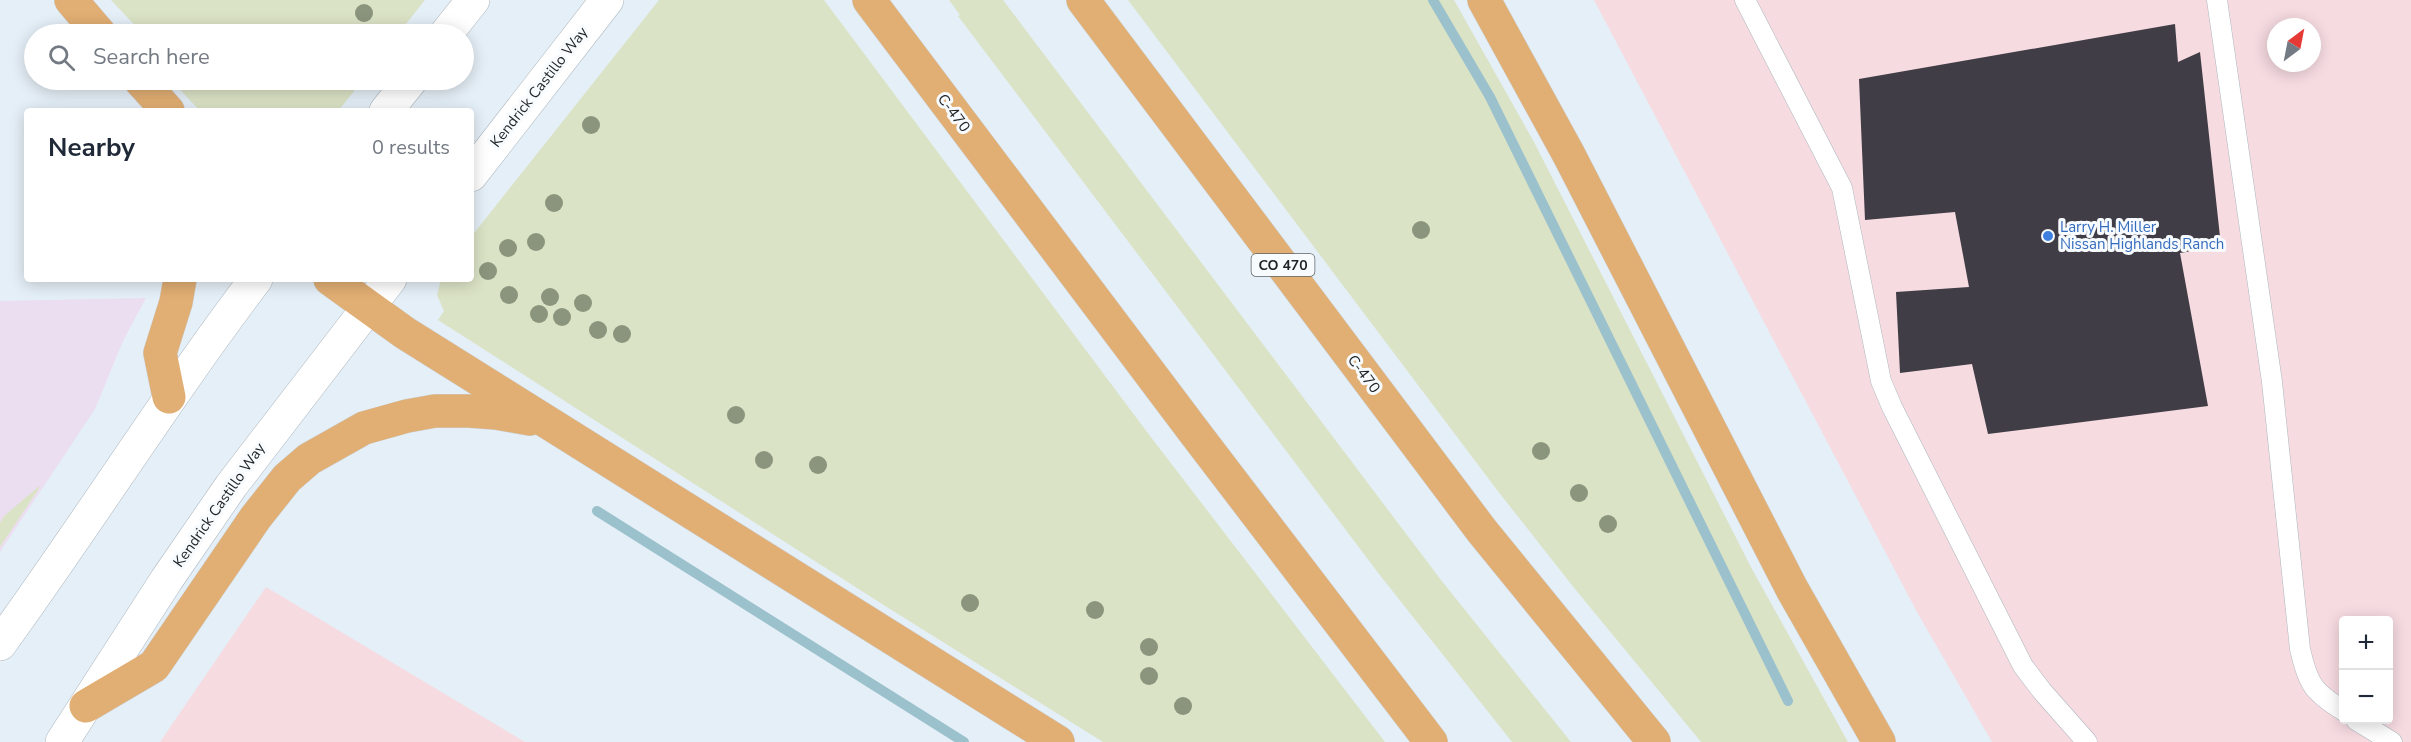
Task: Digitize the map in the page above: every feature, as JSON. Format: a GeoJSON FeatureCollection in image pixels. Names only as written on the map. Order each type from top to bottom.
{"type":"FeatureCollection","features":[{"type":"Feature","properties":{"kind":"highway"},"geometry":{"type":"LineString","coordinates":[[71,0],[91,24]]}},
{"type":"Feature","properties":{"kind":"highway","name":"C-470"},"geometry":{"type":"LineString","coordinates":[[869,0],[1431,742]]}},
{"type":"Feature","properties":{"kind":"highway","name":"C-470"},"geometry":{"type":"LineString","coordinates":[[1083,0],[1482,531],[1654,742]]}},
{"type":"Feature","properties":{"kind":"highway"},"geometry":{"type":"LineString","coordinates":[[1484,0],[1569,155],[1792,589],[1879,742]]}},
{"type":"Feature","properties":{"kind":"highway"},"geometry":{"type":"LineString","coordinates":[[169,398],[160,353],[176,302],[179,282]]}},
{"type":"Feature","properties":{"kind":"highway"},"geometry":{"type":"LineString","coordinates":[[334,282],[368,308],[546,423],[1058,742]]}},
{"type":"Feature","properties":{"kind":"highway"},"geometry":{"type":"LineString","coordinates":[[86,706],[154,666],[277,489],[298,468],[327,448],[379,423],[435,411],[496,413],[546,423]]}},
{"type":"Feature","properties":{"kind":"main road"},"geometry":{"type":"LineString","coordinates":[[454,24],[473,0]]}},
{"type":"Feature","properties":{"kind":"main road","name":"Kendrick Castillo Way"},"geometry":{"type":"LineString","coordinates":[[474,171],[607,0]]}},
{"type":"Feature","properties":{"kind":"main road"},"geometry":{"type":"LineString","coordinates":[[388,108],[403,90]]}},
{"type":"Feature","properties":{"kind":"main road"},"geometry":{"type":"LineString","coordinates":[[0,644],[62,559],[169,398],[254,282]]}},
{"type":"Feature","properties":{"kind":"main road","name":"Kendrick Castillo Way"},"geometry":{"type":"LineString","coordinates":[[62,742],[167,579],[231,486],[388,282]]}},
{"type":"Feature","properties":{"kind":"lane"},"geometry":{"type":"LineString","coordinates":[[1745,0],[1842,188],[1881,381],[1892,407],[2023,666],[2042,691],[2088,742]]}},
{"type":"Feature","properties":{"kind":"lane"},"geometry":{"type":"LineString","coordinates":[[2217,0],[2272,382],[2300,650],[2312,687],[2339,708]]}},
{"type":"Feature","properties":{"kind":"lane"},"geometry":{"type":"LineString","coordinates":[[2363,724],[2392,742]]}},
{"type":"Feature","properties":{"kind":"shaded area"},"geometry":{"type":"Polygon","coordinates":[[[1594,0],[2411,0],[2411,742],[1992,742],[1917,612],[1594,0]]]}},
{"type":"Feature","properties":{"kind":"shaded area"},"geometry":{"type":"Polygon","coordinates":[[[146,298],[123,341],[95,409],[0,552],[0,301],[146,298]]]}},
{"type":"Feature","properties":{"kind":"shaded area"},"geometry":{"type":"Polygon","coordinates":[[[266,587],[525,742],[160,742],[266,587]]]}},
{"type":"Feature","properties":{"kind":"green space"},"geometry":{"type":"Polygon","coordinates":[[[111,0],[425,0],[406,24],[134,24],[111,0]]]}},
{"type":"Feature","properties":{"kind":"green space"},"geometry":{"type":"Polygon","coordinates":[[[659,0],[824,0],[1147,432],[1385,742],[1103,742],[882,604],[438,320],[444,311],[437,295],[440,282],[474,282],[474,233],[659,0]]]}},
{"type":"Feature","properties":{"kind":"green space"},"geometry":{"type":"Polygon","coordinates":[[[949,0],[1003,0],[1441,580],[1571,742],[1512,742],[1379,574],[958,16],[960,15],[949,0]]]}},
{"type":"Feature","properties":{"kind":"green space"},"geometry":{"type":"Polygon","coordinates":[[[1128,0],[1454,0],[1534,142],[1752,569],[1848,742],[1701,742],[1497,490],[1128,0]]]}},
{"type":"Feature","properties":{"kind":"green space"},"geometry":{"type":"Polygon","coordinates":[[[180,90],[355,90],[340,108],[197,108],[180,90]]]}},
{"type":"Feature","properties":{"kind":"green space"},"geometry":{"type":"Polygon","coordinates":[[[40,487],[0,547],[0,523],[4,516],[40,487]]]}},
{"type":"Feature","properties":{"kind":"building"},"geometry":{"type":"Polygon","coordinates":[[[2175,24],[2178,62],[2200,52],[2221,246],[2180,253],[2208,406],[1988,434],[1972,364],[1900,373],[1896,292],[1969,287],[1955,212],[1865,220],[1859,79],[2175,24]]]}},
{"type":"Feature","properties":{"kind":"waterway"},"geometry":{"type":"LineString","coordinates":[[1433,0],[1490,97],[1788,701]]}},
{"type":"Feature","properties":{"kind":"waterway"},"geometry":{"type":"LineString","coordinates":[[597,511],[964,742]]}},
{"type":"Feature","properties":{"kind":"place","name":"Larry H. Miller Nissan Highlands Ranch"},"geometry":{"type":"Point","coordinates":[2048,236]}}]}
